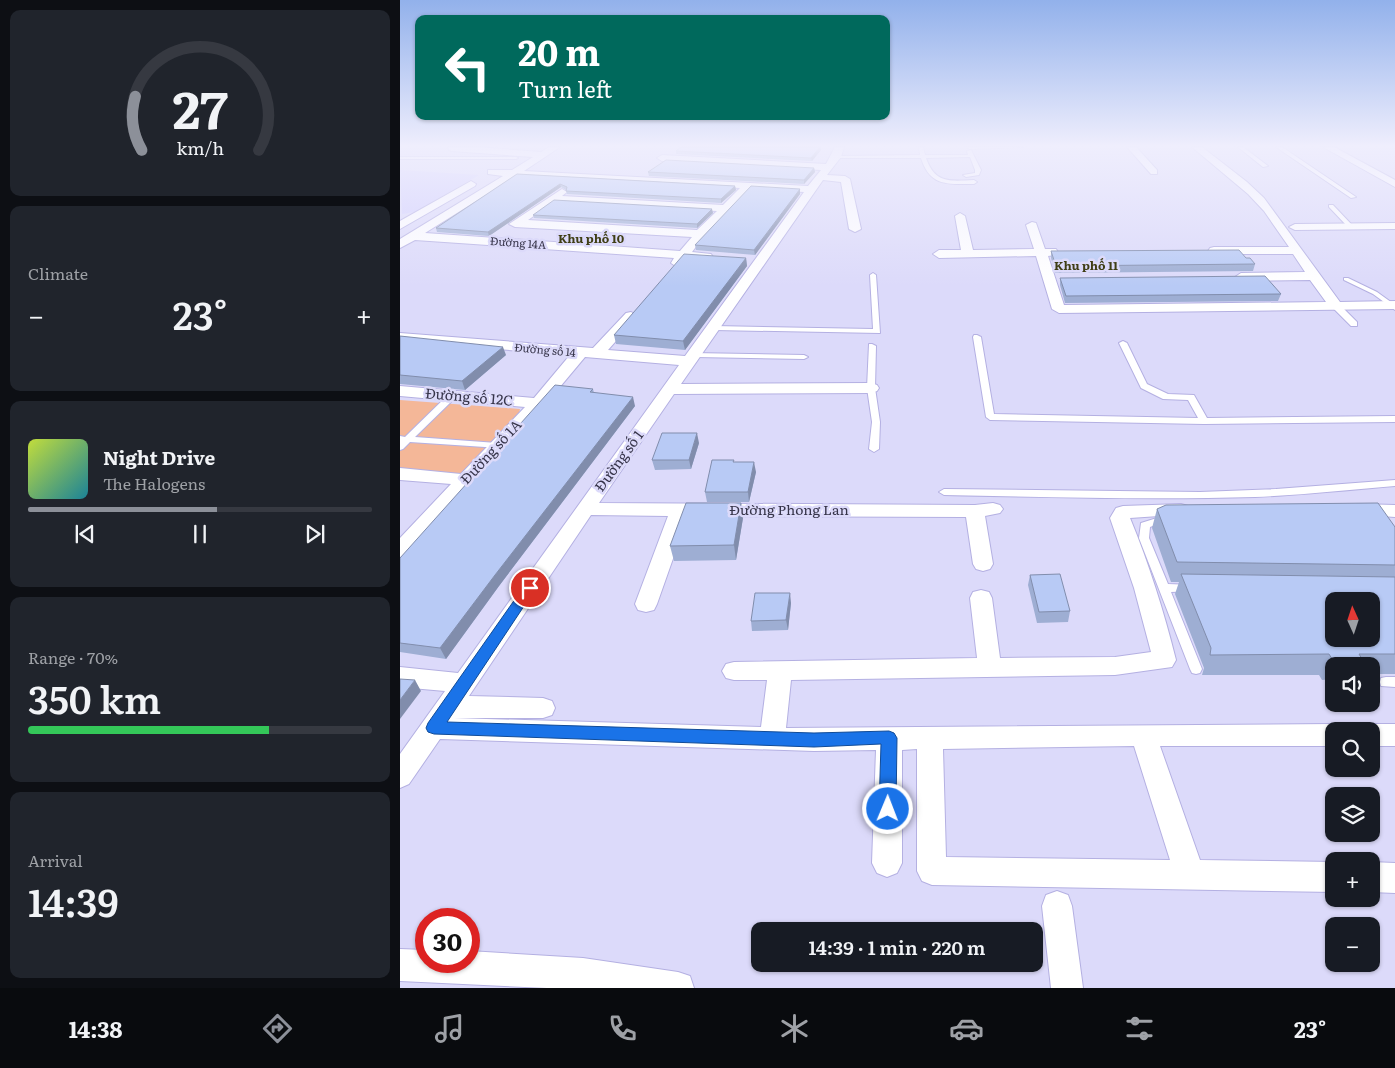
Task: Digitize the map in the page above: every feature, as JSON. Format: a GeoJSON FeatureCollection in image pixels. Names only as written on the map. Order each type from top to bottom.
{"type":"FeatureCollection","features":[{"type":"Feature","properties":{"kind":"street"},"geometry":{"type":"LineString","coordinates":[[400,226],[456,193]]}},
{"type":"Feature","properties":{"kind":"street"},"geometry":{"type":"LineString","coordinates":[[400,244],[480,193]]}},
{"type":"Feature","properties":{"kind":"street"},"geometry":{"type":"LineString","coordinates":[[490,241],[561,193]]}},
{"type":"Feature","properties":{"kind":"street"},"geometry":{"type":"LineString","coordinates":[[670,270],[700,234],[740,193]]}},
{"type":"Feature","properties":{"kind":"street","name":"Đường số 1"},"geometry":{"type":"LineString","coordinates":[[400,776],[584,509],[693,358],[807,193]]}},
{"type":"Feature","properties":{"kind":"street"},"geometry":{"type":"LineString","coordinates":[[848,193],[855,228]]}},
{"type":"Feature","properties":{"kind":"street"},"geometry":{"type":"LineString","coordinates":[[1255,193],[1269,210],[1312,276],[1336,306]]}},
{"type":"Feature","properties":{"kind":"street"},"geometry":{"type":"LineString","coordinates":[[552,199],[724,208]]}},
{"type":"Feature","properties":{"kind":"street"},"geometry":{"type":"LineString","coordinates":[[960,216],[968,253]]}},
{"type":"Feature","properties":{"kind":"street"},"geometry":{"type":"LineString","coordinates":[[400,217],[439,219]]}},
{"type":"Feature","properties":{"kind":"street"},"geometry":{"type":"LineString","coordinates":[[517,223],[700,234]]}},
{"type":"Feature","properties":{"kind":"street"},"geometry":{"type":"LineString","coordinates":[[1032,225],[1040,252],[1054,279],[1059,309],[1394,306]]}},
{"type":"Feature","properties":{"kind":"street"},"geometry":{"type":"LineString","coordinates":[[1296,227],[1395,226]]}},
{"type":"Feature","properties":{"kind":"street","name":"Đường 14A"},"geometry":{"type":"LineString","coordinates":[[412,236],[722,258]]}},
{"type":"Feature","properties":{"kind":"street"},"geometry":{"type":"LineString","coordinates":[[1197,251],[1295,250]]}},
{"type":"Feature","properties":{"kind":"street"},"geometry":{"type":"LineString","coordinates":[[940,254],[1069,252]]}},
{"type":"Feature","properties":{"kind":"street"},"geometry":{"type":"LineString","coordinates":[[741,260],[760,261]]}},
{"type":"Feature","properties":{"kind":"street"},"geometry":{"type":"LineString","coordinates":[[1225,277],[1312,276]]}},
{"type":"Feature","properties":{"kind":"street","name":"Đường số 1A"},"geometry":{"type":"LineString","coordinates":[[400,550],[538,403],[588,353],[638,308]]}},
{"type":"Feature","properties":{"kind":"street","name":"Đường số 14"},"geometry":{"type":"LineString","coordinates":[[400,337],[588,353],[693,358]]}},
{"type":"Feature","properties":{"kind":"street"},"geometry":{"type":"LineString","coordinates":[[671,389],[872,388]]}},
{"type":"Feature","properties":{"kind":"street","name":"Đường số 12C"},"geometry":{"type":"LineString","coordinates":[[400,391],[538,403]]}},
{"type":"Feature","properties":{"kind":"street"},"geometry":{"type":"LineString","coordinates":[[400,474],[465,480]]}},
{"type":"Feature","properties":{"kind":"street","name":"Đường Phong Lan"},"geometry":{"type":"LineString","coordinates":[[584,509],[984,510],[983,564]]}},
{"type":"Feature","properties":{"kind":"street"},"geometry":{"type":"LineString","coordinates":[[646,604],[680,510]]}},
{"type":"Feature","properties":{"kind":"street"},"geometry":{"type":"LineString","coordinates":[[734,671],[1115,666],[1164,660],[1150,607],[1120,518],[1123,512],[1149,510],[1278,510]]}},
{"type":"Feature","properties":{"kind":"street"},"geometry":{"type":"LineString","coordinates":[[1336,510],[1395,511]]}},
{"type":"Feature","properties":{"kind":"street"},"geometry":{"type":"LineString","coordinates":[[981,598],[990,668]]}},
{"type":"Feature","properties":{"kind":"street"},"geometry":{"type":"LineString","coordinates":[[772,738],[780,670]]}},
{"type":"Feature","properties":{"kind":"street"},"geometry":{"type":"LineString","coordinates":[[400,677],[464,683]]}},
{"type":"Feature","properties":{"kind":"street"},"geometry":{"type":"LineString","coordinates":[[447,706],[543,708]]}},
{"type":"Feature","properties":{"kind":"street"},"geometry":{"type":"LineString","coordinates":[[434,728],[814,740],[930,737],[1325,735]]}},
{"type":"Feature","properties":{"kind":"street"},"geometry":{"type":"LineString","coordinates":[[1144,735],[1190,875]]}},
{"type":"Feature","properties":{"kind":"street"},"geometry":{"type":"LineString","coordinates":[[1380,735],[1395,735]]}},
{"type":"Feature","properties":{"kind":"street"},"geometry":{"type":"LineString","coordinates":[[930,737],[932,871],[1325,877]]}},
{"type":"Feature","properties":{"kind":"street"},"geometry":{"type":"LineString","coordinates":[[887,863],[889,738]]}},
{"type":"Feature","properties":{"kind":"street"},"geometry":{"type":"LineString","coordinates":[[1380,877],[1395,878]]}},
{"type":"Feature","properties":{"kind":"street"},"geometry":{"type":"LineString","coordinates":[[1057,906],[1067,988]]}},
{"type":"Feature","properties":{"kind":"street"},"geometry":{"type":"LineString","coordinates":[[400,965],[582,974],[678,988]]}},
{"type":"Feature","properties":{"kind":"lane"},"geometry":{"type":"LineString","coordinates":[[1347,193],[1353,197]]}},
{"type":"Feature","properties":{"kind":"lane"},"geometry":{"type":"LineString","coordinates":[[1331,206],[1350,226]]}},
{"type":"Feature","properties":{"kind":"lane"},"geometry":{"type":"LineString","coordinates":[[714,328],[877,331],[872,275]]}},
{"type":"Feature","properties":{"kind":"lane"},"geometry":{"type":"LineString","coordinates":[[1346,279],[1375,293],[1394,306]]}},
{"type":"Feature","properties":{"kind":"lane"},"geometry":{"type":"LineString","coordinates":[[1336,306],[1354,324]]}},
{"type":"Feature","properties":{"kind":"lane"},"geometry":{"type":"LineString","coordinates":[[977,337],[990,417],[1204,421],[1395,419]]}},
{"type":"Feature","properties":{"kind":"lane"},"geometry":{"type":"LineString","coordinates":[[1123,343],[1144,386],[1166,397],[1191,397],[1204,421]]}},
{"type":"Feature","properties":{"kind":"lane"},"geometry":{"type":"LineString","coordinates":[[872,346],[872,388],[876,422],[874,449]]}},
{"type":"Feature","properties":{"kind":"lane"},"geometry":{"type":"LineString","coordinates":[[693,358],[804,357]]}},
{"type":"Feature","properties":{"kind":"lane"},"geometry":{"type":"LineString","coordinates":[[400,447],[404,439],[453,396]]}},
{"type":"Feature","properties":{"kind":"lane"},"geometry":{"type":"LineString","coordinates":[[404,439],[497,446]]}},
{"type":"Feature","properties":{"kind":"lane"},"geometry":{"type":"LineString","coordinates":[[944,492],[1162,495],[1235,494],[1295,492],[1395,483]]}},
{"type":"Feature","properties":{"kind":"lane"},"geometry":{"type":"LineString","coordinates":[[1157,521],[1145,524],[1144,538],[1196,669]]}},
{"type":"Feature","properties":{"kind":"lane"},"geometry":{"type":"LineString","coordinates":[[1165,588],[1203,588]]}},
{"type":"Feature","properties":{"kind":"shaded area"},"geometry":{"type":"Polygon","coordinates":[[[401,193],[448,193],[415,212],[402,214],[401,193]]]}},
{"type":"Feature","properties":{"kind":"shaded area"},"geometry":{"type":"Polygon","coordinates":[[[400,400],[520,409],[519,414],[465,473],[451,475],[400,471],[400,400]]]}},
{"type":"Feature","properties":{"kind":"building"},"geometry":{"type":"Polygon","coordinates":[[[488,193],[546,193],[488,232],[436,228],[488,193]]]}},
{"type":"Feature","properties":{"kind":"building"},"geometry":{"type":"Polygon","coordinates":[[[607,193],[727,193],[721,199],[607,193]]]}},
{"type":"Feature","properties":{"kind":"building"},"geometry":{"type":"Polygon","coordinates":[[[744,193],[797,193],[754,250],[695,245],[744,193]]]}},
{"type":"Feature","properties":{"kind":"building"},"geometry":{"type":"Polygon","coordinates":[[[554,200],[712,209],[697,224],[533,215],[554,200]]]}},
{"type":"Feature","properties":{"kind":"building"},"geometry":{"type":"Polygon","coordinates":[[[1239,250],[1255,264],[1056,266],[1051,251],[1239,250]]]}},
{"type":"Feature","properties":{"kind":"building"},"geometry":{"type":"Polygon","coordinates":[[[684,254],[746,258],[683,341],[614,335],[684,254]]]}},
{"type":"Feature","properties":{"kind":"building"},"geometry":{"type":"Polygon","coordinates":[[[1265,276],[1281,294],[1066,296],[1060,278],[1265,276]]]}},
{"type":"Feature","properties":{"kind":"building"},"geometry":{"type":"Polygon","coordinates":[[[400,336],[503,347],[462,381],[400,375],[400,336]]]}},
{"type":"Feature","properties":{"kind":"building"},"geometry":{"type":"Polygon","coordinates":[[[555,385],[593,389],[590,392],[633,397],[440,648],[400,643],[400,558],[555,385]]]}},
{"type":"Feature","properties":{"kind":"building"},"geometry":{"type":"Polygon","coordinates":[[[662,433],[697,433],[689,460],[652,460],[662,433]]]}},
{"type":"Feature","properties":{"kind":"building"},"geometry":{"type":"Polygon","coordinates":[[[712,460],[754,462],[748,492],[705,492],[712,460]]]}},
{"type":"Feature","properties":{"kind":"building"},"geometry":{"type":"Polygon","coordinates":[[[686,503],[741,503],[734,545],[670,546],[686,503]]]}},
{"type":"Feature","properties":{"kind":"building"},"geometry":{"type":"Polygon","coordinates":[[[1378,503],[1395,527],[1395,565],[1177,562],[1157,509],[1166,505],[1378,503]]]}},
{"type":"Feature","properties":{"kind":"building"},"geometry":{"type":"Polygon","coordinates":[[[1060,574],[1070,611],[1039,612],[1030,575],[1060,574]]]}},
{"type":"Feature","properties":{"kind":"building"},"geometry":{"type":"Polygon","coordinates":[[[1181,574],[1395,577],[1395,654],[1359,654],[1361,657],[1331,657],[1329,654],[1210,655],[1211,648],[1181,574]]]}},
{"type":"Feature","properties":{"kind":"building"},"geometry":{"type":"Polygon","coordinates":[[[755,593],[790,593],[786,620],[751,621],[755,593]]]}},
{"type":"Feature","properties":{"kind":"building"},"geometry":{"type":"Polygon","coordinates":[[[400,679],[415,680],[400,700],[400,679]]]}},
{"type":"Feature","properties":{"kind":"district","name":"Khu phố 10"},"geometry":{"type":"Point","coordinates":[591,239]}},
{"type":"Feature","properties":{"kind":"district","name":"Khu phố 11"},"geometry":{"type":"Point","coordinates":[1086,266]}},
{"type":"Feature","properties":{"kind":"route"},"geometry":{"type":"LineString","coordinates":[[530,588],[447,706],[434,728],[814,740],[889,738],[888,809]]}}]}
